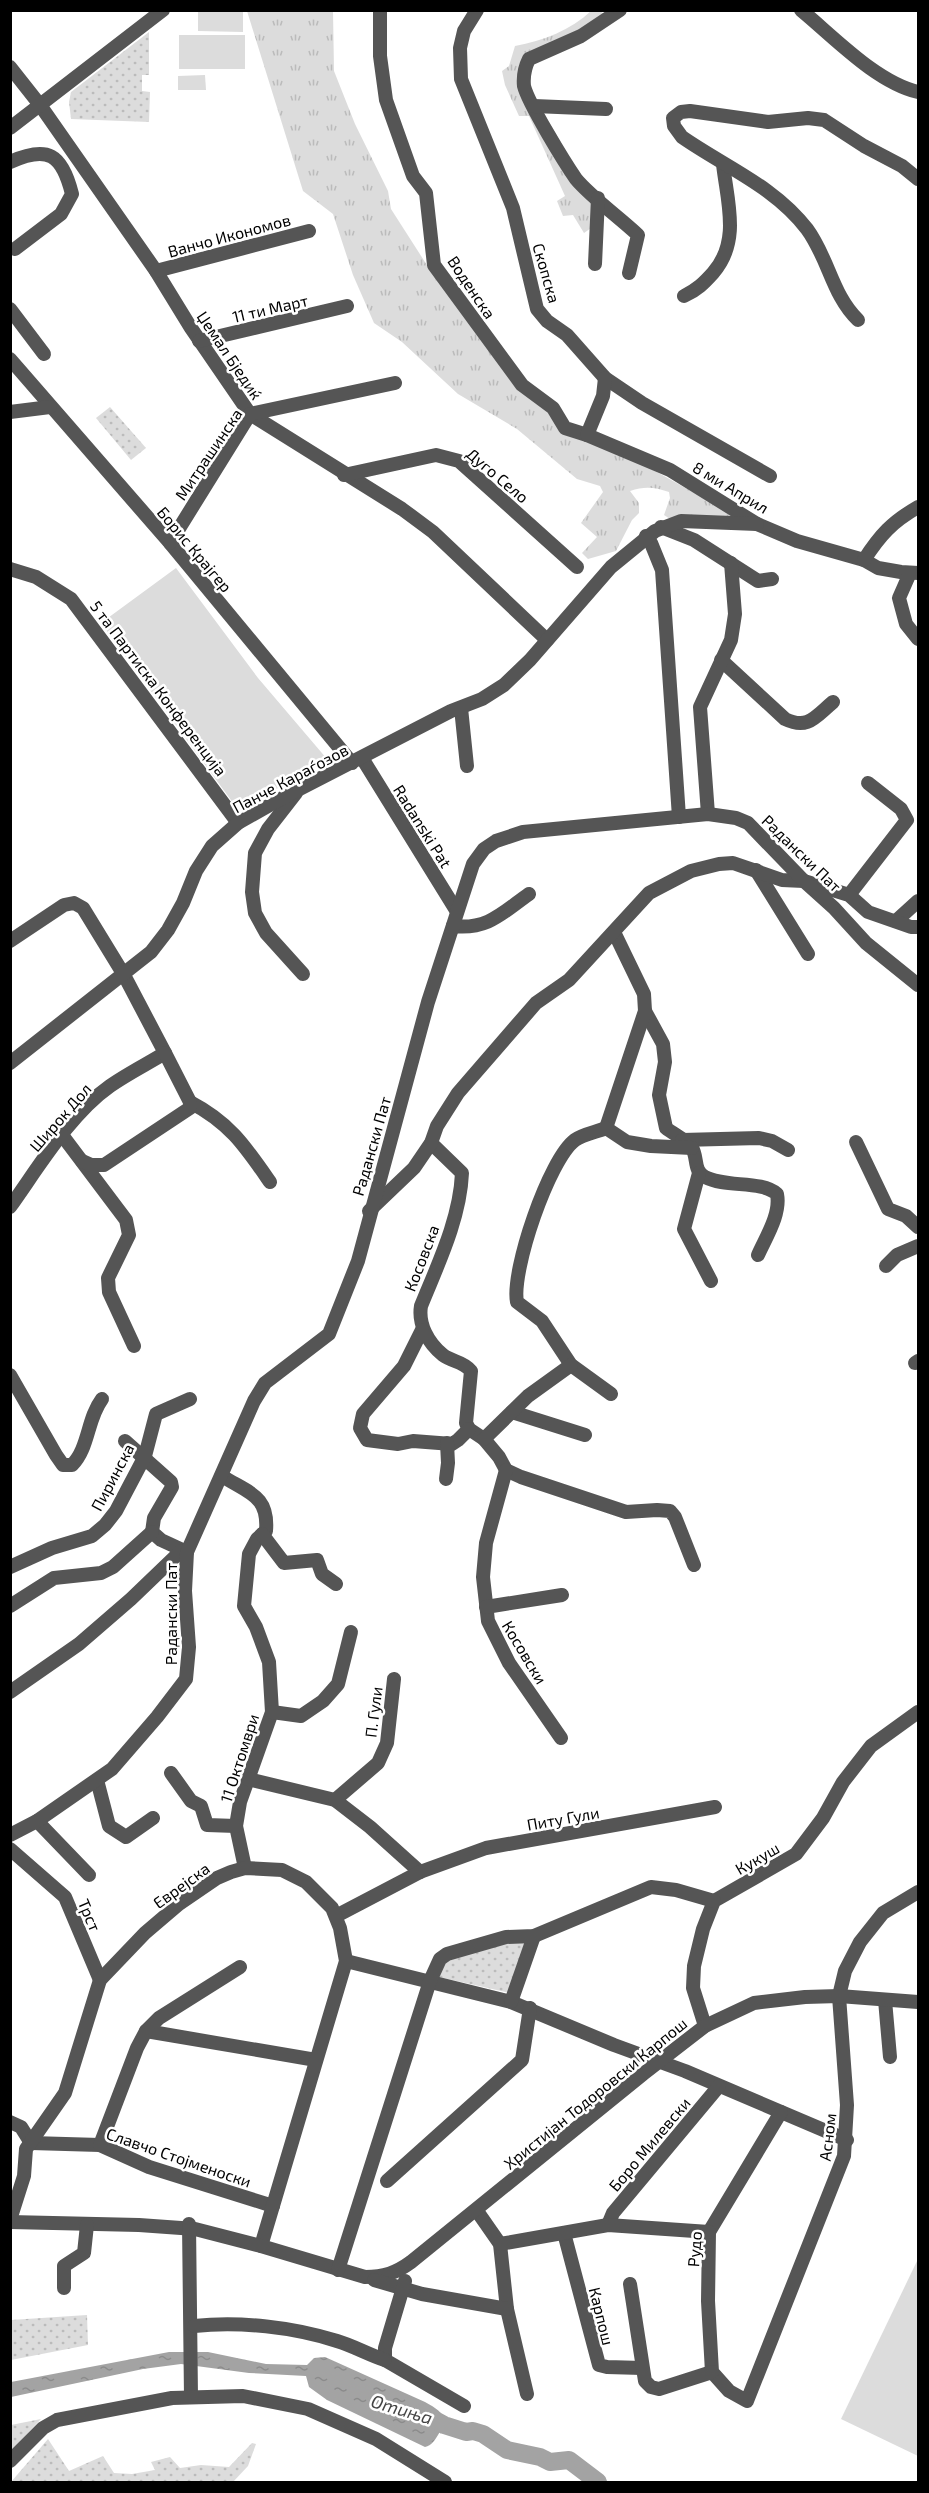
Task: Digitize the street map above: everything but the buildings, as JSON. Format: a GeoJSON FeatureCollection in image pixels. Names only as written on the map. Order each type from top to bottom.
{"type":"FeatureCollection","features":[{"type":"Feature","properties":{"kind":"street","name":"Воденска"},"geometry":{"type":"LineString","coordinates":[[380,10],[380,56],[386,100],[413,176],[426,193],[434,264],[441,277],[522,384],[554,408],[565,428],[587,435]]}},
{"type":"Feature","properties":{"kind":"street","name":"Скопска"},"geometry":{"type":"LineString","coordinates":[[477,10],[464,31],[462,39],[459,64],[461,79],[513,208],[537,309],[547,321],[567,335],[604,378],[642,403],[770,476]]}},
{"type":"Feature","properties":{"kind":"street"},"geometry":{"type":"LineString","coordinates":[[620,10],[581,36],[529,59],[525,67],[525,87],[577,179],[638,235],[629,273]]}},
{"type":"Feature","properties":{"kind":"street"},"geometry":{"type":"LineString","coordinates":[[801,10],[878,73],[905,89],[918,93]]}},
{"type":"Feature","properties":{"kind":"street"},"geometry":{"type":"LineString","coordinates":[[10,128],[155,13]]}},
{"type":"Feature","properties":{"kind":"street","name":"Џемал Бједиќ"},"geometry":{"type":"LineString","coordinates":[[10,67],[40,105],[156,271],[199,341],[250,414],[344,475],[402,509],[433,532],[548,640]]}},
{"type":"Feature","properties":{"kind":"street"},"geometry":{"type":"LineString","coordinates":[[534,106],[606,109]]}},
{"type":"Feature","properties":{"kind":"street"},"geometry":{"type":"LineString","coordinates":[[858,320],[839,298],[816,242],[795,214],[769,191],[682,137],[674,126],[673,117],[681,112],[690,111],[757,121],[808,118],[824,120],[864,146],[902,166],[918,179]]}},
{"type":"Feature","properties":{"kind":"street"},"geometry":{"type":"LineString","coordinates":[[10,162],[31,153],[48,154],[59,163],[68,178],[72,194],[61,214],[15,249]]}},
{"type":"Feature","properties":{"kind":"street"},"geometry":{"type":"LineString","coordinates":[[684,296],[695,291],[704,283],[718,268],[729,248],[731,224],[723,164]]}},
{"type":"Feature","properties":{"kind":"street"},"geometry":{"type":"LineString","coordinates":[[595,264],[598,198]]}},
{"type":"Feature","properties":{"kind":"street","name":"Ванчо Икономов"},"geometry":{"type":"LineString","coordinates":[[156,271],[309,231]]}},
{"type":"Feature","properties":{"kind":"street","name":"11 ти Март"},"geometry":{"type":"LineString","coordinates":[[199,341],[347,306]]}},
{"type":"Feature","properties":{"kind":"street"},"geometry":{"type":"LineString","coordinates":[[10,309],[44,354]]}},
{"type":"Feature","properties":{"kind":"street","name":"Борис Крајгер"},"geometry":{"type":"LineString","coordinates":[[10,359],[357,761]]}},
{"type":"Feature","properties":{"kind":"street"},"geometry":{"type":"LineString","coordinates":[[587,435],[603,396],[604,378]]}},
{"type":"Feature","properties":{"kind":"street","name":"Митрашинска"},"geometry":{"type":"LineString","coordinates":[[170,543],[250,414],[395,383]]}},
{"type":"Feature","properties":{"kind":"street"},"geometry":{"type":"LineString","coordinates":[[10,412],[50,407]]}},
{"type":"Feature","properties":{"kind":"street","name":"8 ми Април"},"geometry":{"type":"LineString","coordinates":[[587,435],[669,470],[757,524],[797,541],[864,560],[878,568],[914,573]]}},
{"type":"Feature","properties":{"kind":"street","name":"Дуго Село"},"geometry":{"type":"LineString","coordinates":[[344,475],[436,455],[459,461],[577,567]]}},
{"type":"Feature","properties":{"kind":"street"},"geometry":{"type":"LineString","coordinates":[[864,560],[879,536],[900,517],[918,507]]}},
{"type":"Feature","properties":{"kind":"street"},"geometry":{"type":"LineString","coordinates":[[679,817],[662,570],[646,536],[662,527],[681,522],[757,524]]}},
{"type":"Feature","properties":{"kind":"street"},"geometry":{"type":"LineString","coordinates":[[662,527],[694,540],[758,581],[772,579]]}},
{"type":"Feature","properties":{"kind":"street","name":"Панче Караѓозов"},"geometry":{"type":"LineString","coordinates":[[10,1063],[151,952],[168,930],[183,903],[195,871],[213,846],[238,824],[299,790],[504,686],[548,640],[611,567],[646,536]]}},
{"type":"Feature","properties":{"kind":"street"},"geometry":{"type":"LineString","coordinates":[[708,814],[700,707],[731,640],[735,614],[731,563]]}},
{"type":"Feature","properties":{"kind":"street","name":"5 та Партиска Конференција"},"geometry":{"type":"LineString","coordinates":[[10,569],[36,577],[71,599],[238,824]]}},
{"type":"Feature","properties":{"kind":"street"},"geometry":{"type":"LineString","coordinates":[[914,573],[899,598],[906,624],[918,639]]}},
{"type":"Feature","properties":{"kind":"street"},"geometry":{"type":"LineString","coordinates":[[721,660],[785,719],[797,725],[806,724],[833,702]]}},
{"type":"Feature","properties":{"kind":"street"},"geometry":{"type":"LineString","coordinates":[[461,708],[466,766]]}},
{"type":"Feature","properties":{"kind":"street","name":"Radanski Pat"},"geometry":{"type":"LineString","coordinates":[[357,761],[456,910]]}},
{"type":"Feature","properties":{"kind":"street"},"geometry":{"type":"LineString","coordinates":[[849,895],[907,820],[901,809],[868,783]]}},
{"type":"Feature","properties":{"kind":"street"},"geometry":{"type":"LineString","coordinates":[[299,790],[268,829],[255,853],[252,892],[255,913],[266,933],[303,974]]}},
{"type":"Feature","properties":{"kind":"street","name":"Радански Пат"},"geometry":{"type":"LineString","coordinates":[[10,1835],[37,1821],[112,1769],[157,1717],[186,1678],[189,1647],[184,1551],[222,1476],[254,1401],[265,1383],[329,1335],[358,1261],[369,1211],[456,910],[473,864],[484,849],[509,835],[708,814],[736,818],[748,823],[866,943],[918,985]]}},
{"type":"Feature","properties":{"kind":"street"},"geometry":{"type":"LineString","coordinates":[[369,1211],[414,1168],[431,1143],[437,1126],[458,1093],[536,1003],[569,980],[649,892],[691,871],[718,864],[733,863],[782,880],[804,881],[849,895],[868,912],[911,927],[918,927]]}},
{"type":"Feature","properties":{"kind":"street"},"geometry":{"type":"LineString","coordinates":[[756,870],[808,954]]}},
{"type":"Feature","properties":{"kind":"street"},"geometry":{"type":"LineString","coordinates":[[453,926],[468,928],[488,924],[529,894]]}},
{"type":"Feature","properties":{"kind":"street"},"geometry":{"type":"LineString","coordinates":[[896,921],[918,901]]}},
{"type":"Feature","properties":{"kind":"street"},"geometry":{"type":"LineString","coordinates":[[10,941],[64,905],[74,903],[83,908],[124,975],[190,1102],[190,1108],[182,1114],[104,1166],[91,1165],[82,1161]]}},
{"type":"Feature","properties":{"kind":"street"},"geometry":{"type":"LineString","coordinates":[[866,943],[865,922],[868,912]]}},
{"type":"Feature","properties":{"kind":"street"},"geometry":{"type":"LineString","coordinates":[[606,1128],[645,1011],[644,994],[614,932]]}},
{"type":"Feature","properties":{"kind":"street"},"geometry":{"type":"LineString","coordinates":[[645,1011],[663,1044],[665,1062],[659,1095],[666,1128],[687,1144],[699,1173],[684,1229],[711,1281]]}},
{"type":"Feature","properties":{"kind":"street","name":"Широк Дол"},"geometry":{"type":"LineString","coordinates":[[10,1207],[62,1135],[108,1087],[165,1053]]}},
{"type":"Feature","properties":{"kind":"street"},"geometry":{"type":"LineString","coordinates":[[190,1102],[214,1114],[238,1137],[270,1182]]}},
{"type":"Feature","properties":{"kind":"street"},"geometry":{"type":"LineString","coordinates":[[606,1128],[627,1142],[651,1146],[759,1138],[772,1141],[788,1150]]}},
{"type":"Feature","properties":{"kind":"street"},"geometry":{"type":"LineString","coordinates":[[606,1128],[576,1139],[548,1179],[523,1252],[515,1292],[517,1302],[542,1321],[571,1365],[611,1394]]}},
{"type":"Feature","properties":{"kind":"street"},"geometry":{"type":"LineString","coordinates":[[62,1135],[126,1220],[129,1228],[129,1235],[108,1278],[108,1284],[109,1292],[134,1346]]}},
{"type":"Feature","properties":{"kind":"street"},"geometry":{"type":"LineString","coordinates":[[856,1142],[888,1209],[906,1215],[918,1227]]}},
{"type":"Feature","properties":{"kind":"street","name":"Косовска"},"geometry":{"type":"LineString","coordinates":[[422,1330],[419,1317],[421,1306],[453,1220],[462,1173],[431,1143]]}},
{"type":"Feature","properties":{"kind":"street"},"geometry":{"type":"LineString","coordinates":[[699,1173],[734,1185],[771,1188],[777,1194],[778,1201],[773,1223],[758,1255]]}},
{"type":"Feature","properties":{"kind":"street"},"geometry":{"type":"LineString","coordinates":[[886,1266],[897,1255],[918,1246]]}},
{"type":"Feature","properties":{"kind":"street"},"geometry":{"type":"LineString","coordinates":[[469,1428],[455,1443],[413,1441],[398,1444],[368,1440],[360,1428],[363,1414],[404,1366],[422,1330],[442,1355],[466,1364],[471,1371],[466,1423],[500,1457],[507,1470],[554,1489],[595,1500],[626,1512],[670,1511],[675,1517],[694,1565]]}},
{"type":"Feature","properties":{"kind":"street"},"geometry":{"type":"LineString","coordinates":[[484,1439],[528,1396],[571,1365]]}},
{"type":"Feature","properties":{"kind":"street"},"geometry":{"type":"LineString","coordinates":[[10,1375],[63,1464],[72,1465],[79,1458],[94,1409],[102,1399]]}},
{"type":"Feature","properties":{"kind":"street","name":"Пиринска"},"geometry":{"type":"LineString","coordinates":[[10,1567],[52,1548],[92,1536],[105,1525],[116,1511],[145,1456],[156,1414],[190,1399]]}},
{"type":"Feature","properties":{"kind":"street"},"geometry":{"type":"LineString","coordinates":[[512,1412],[585,1435]]}},
{"type":"Feature","properties":{"kind":"street"},"geometry":{"type":"LineString","coordinates":[[10,1606],[54,1578],[102,1573],[113,1567],[152,1532],[154,1518],[172,1487],[171,1482],[145,1456],[126,1442]]}},
{"type":"Feature","properties":{"kind":"street"},"geometry":{"type":"LineString","coordinates":[[446,1479],[447,1443]]}},
{"type":"Feature","properties":{"kind":"street","name":"Косовски"},"geometry":{"type":"LineString","coordinates":[[507,1470],[486,1543],[483,1576],[488,1621],[510,1663],[561,1738]]}},
{"type":"Feature","properties":{"kind":"street","name":"11 Октомври"},"geometry":{"type":"LineString","coordinates":[[222,1476],[262,1501],[267,1515],[266,1531],[249,1554],[244,1606],[256,1627],[269,1662],[272,1712],[240,1802],[236,1826],[245,1868]]}},
{"type":"Feature","properties":{"kind":"street"},"geometry":{"type":"LineString","coordinates":[[10,1692],[79,1644],[184,1551],[161,1540],[152,1532]]}},
{"type":"Feature","properties":{"kind":"street"},"geometry":{"type":"LineString","coordinates":[[262,1534],[284,1563],[317,1560],[322,1575],[336,1584]]}},
{"type":"Feature","properties":{"kind":"street"},"geometry":{"type":"LineString","coordinates":[[486,1606],[562,1594]]}},
{"type":"Feature","properties":{"kind":"street"},"geometry":{"type":"LineString","coordinates":[[272,1712],[302,1716],[323,1701],[338,1684],[351,1632]]}},
{"type":"Feature","properties":{"kind":"street","name":"П. Гули"},"geometry":{"type":"LineString","coordinates":[[335,1800],[378,1763],[387,1743],[394,1678]]}},
{"type":"Feature","properties":{"kind":"street","name":"Кукуш"},"geometry":{"type":"LineString","coordinates":[[714,1901],[796,1854],[823,1818],[843,1782],[871,1746],[918,1712]]}},
{"type":"Feature","properties":{"kind":"street"},"geometry":{"type":"LineString","coordinates":[[171,1773],[191,1801],[201,1806],[207,1825],[236,1826]]}},
{"type":"Feature","properties":{"kind":"street"},"geometry":{"type":"LineString","coordinates":[[248,1779],[335,1800],[370,1827],[420,1872]]}},
{"type":"Feature","properties":{"kind":"street"},"geometry":{"type":"LineString","coordinates":[[97,1780],[109,1826],[126,1837],[153,1818]]}},
{"type":"Feature","properties":{"kind":"street","name":"Питу Гули"},"geometry":{"type":"LineString","coordinates":[[336,1916],[420,1872],[486,1848],[715,1807]]}},
{"type":"Feature","properties":{"kind":"street"},"geometry":{"type":"LineString","coordinates":[[37,1821],[89,1875]]}},
{"type":"Feature","properties":{"kind":"street","name":"Трст"},"geometry":{"type":"LineString","coordinates":[[10,1849],[65,1897],[100,1980]]}},
{"type":"Feature","properties":{"kind":"street","name":"Еврејска"},"geometry":{"type":"LineString","coordinates":[[31,2143],[64,2093],[100,1980],[145,1934],[179,1904],[217,1878],[245,1868],[282,1870],[295,1876],[319,1894],[332,1908],[336,1916],[346,1961],[262,2244]]}},
{"type":"Feature","properties":{"kind":"street"},"geometry":{"type":"LineString","coordinates":[[339,2268],[430,1981],[441,1959],[447,1954],[506,1937],[534,1936],[651,1887],[676,1890],[714,1901],[703,1929],[694,1966],[693,1988],[705,2026]]}},
{"type":"Feature","properties":{"kind":"street","name":"Асном"},"geometry":{"type":"LineString","coordinates":[[712,2372],[729,2391],[747,2401],[838,2175],[847,2140],[847,2105],[839,1996],[845,1971],[860,1942],[883,1913],[918,1893]]}},
{"type":"Feature","properties":{"kind":"street"},"geometry":{"type":"LineString","coordinates":[[511,2002],[534,1936]]}},
{"type":"Feature","properties":{"kind":"street"},"geometry":{"type":"LineString","coordinates":[[346,1961],[530,2008],[614,2045],[847,2140]]}},
{"type":"Feature","properties":{"kind":"street"},"geometry":{"type":"LineString","coordinates":[[100,2145],[137,2048],[146,2031],[159,2018],[240,1967]]}},
{"type":"Feature","properties":{"kind":"street","name":"Христијан Тодоровски Карпош"},"geometry":{"type":"LineString","coordinates":[[365,2277],[382,2277],[398,2271],[411,2262],[705,2026],[754,2003],[805,1997],[839,1996],[918,2002]]}},
{"type":"Feature","properties":{"kind":"street"},"geometry":{"type":"LineString","coordinates":[[885,2000],[890,2057]]}},
{"type":"Feature","properties":{"kind":"street"},"geometry":{"type":"LineString","coordinates":[[387,2181],[522,2060],[530,2008]]}},
{"type":"Feature","properties":{"kind":"street"},"geometry":{"type":"LineString","coordinates":[[146,2031],[316,2060]]}},
{"type":"Feature","properties":{"kind":"street","name":"Боро Милевски"},"geometry":{"type":"LineString","coordinates":[[608,2225],[613,2213],[719,2086]]}},
{"type":"Feature","properties":{"kind":"street","name":"Рудо"},"geometry":{"type":"LineString","coordinates":[[712,2372],[708,2301],[709,2232],[781,2112]]}},
{"type":"Feature","properties":{"kind":"street"},"geometry":{"type":"LineString","coordinates":[[10,2122],[21,2127],[31,2143],[26,2149],[24,2176],[12,2219]]}},
{"type":"Feature","properties":{"kind":"street","name":"Славчо Стојменоски"},"geometry":{"type":"LineString","coordinates":[[31,2143],[100,2145],[149,2167],[273,2206]]}},
{"type":"Feature","properties":{"kind":"street"},"geometry":{"type":"LineString","coordinates":[[477,2211],[500,2244],[507,2309],[527,2394]]}},
{"type":"Feature","properties":{"kind":"street"},"geometry":{"type":"LineString","coordinates":[[12,2219],[87,2225],[192,2227]]}},
{"type":"Feature","properties":{"kind":"street"},"geometry":{"type":"LineString","coordinates":[[12,2219],[141,2220],[192,2227],[262,2244],[361,2273],[365,2277],[422,2294],[507,2309]]}},
{"type":"Feature","properties":{"kind":"street"},"geometry":{"type":"LineString","coordinates":[[64,2288],[64,2266],[84,2253],[87,2225]]}},
{"type":"Feature","properties":{"kind":"street"},"geometry":{"type":"LineString","coordinates":[[500,2244],[608,2225],[709,2232]]}},
{"type":"Feature","properties":{"kind":"street"},"geometry":{"type":"LineString","coordinates":[[192,2227],[194,2397]]}},
{"type":"Feature","properties":{"kind":"street","name":"Карпош"},"geometry":{"type":"LineString","coordinates":[[564,2233],[599,2365],[642,2368]]}},
{"type":"Feature","properties":{"kind":"street"},"geometry":{"type":"LineString","coordinates":[[385,2360],[385,2348],[411,2262]]}},
{"type":"Feature","properties":{"kind":"street"},"geometry":{"type":"LineString","coordinates":[[630,2284],[645,2381],[651,2387],[659,2389],[712,2372]]}},
{"type":"Feature","properties":{"kind":"street"},"geometry":{"type":"LineString","coordinates":[[192,2333],[239,2325],[297,2331],[338,2341],[385,2360],[464,2406]]}},
{"type":"Feature","properties":{"kind":"street"},"geometry":{"type":"LineString","coordinates":[[10,2461],[43,2428],[57,2420],[172,2397],[243,2396],[308,2409],[376,2439],[445,2482]]}},
{"type":"Feature","properties":{"kind":"green space"},"geometry":{"type":"Polygon","coordinates":[[[198,11],[243,11],[243,32],[198,31],[198,11]]]}},
{"type":"Feature","properties":{"kind":"green space"},"geometry":{"type":"Polygon","coordinates":[[[247,11],[333,11],[334,71],[355,124],[388,191],[391,209],[432,273],[551,413],[734,515],[728,518],[670,519],[664,515],[670,498],[669,492],[650,488],[635,489],[630,491],[639,503],[639,513],[632,520],[616,551],[588,559],[582,553],[597,537],[581,523],[603,492],[600,486],[577,479],[517,429],[458,394],[402,342],[374,323],[353,275],[333,214],[303,191],[247,11]]]}},
{"type":"Feature","properties":{"kind":"green space"},"geometry":{"type":"Polygon","coordinates":[[[591,11],[600,11],[606,16],[519,69],[594,201],[594,226],[584,233],[573,215],[563,216],[557,201],[565,196],[529,116],[519,116],[505,85],[502,71],[509,66],[515,46],[556,34],[575,24],[591,11]]]}},
{"type":"Feature","properties":{"kind":"green space"},"geometry":{"type":"Polygon","coordinates":[[[149,32],[149,75],[142,75],[142,91],[150,92],[149,122],[71,119],[69,102],[71,92],[149,32]]]}},
{"type":"Feature","properties":{"kind":"green space"},"geometry":{"type":"Polygon","coordinates":[[[179,35],[245,35],[245,69],[179,69],[179,35]]]}},
{"type":"Feature","properties":{"kind":"green space"},"geometry":{"type":"Polygon","coordinates":[[[205,75],[206,90],[178,90],[178,76],[205,75]]]}},
{"type":"Feature","properties":{"kind":"green space"},"geometry":{"type":"Polygon","coordinates":[[[110,407],[146,448],[131,460],[96,418],[110,407]]]}},
{"type":"Feature","properties":{"kind":"green space"},"geometry":{"type":"Polygon","coordinates":[[[176,568],[258,678],[327,759],[239,811],[101,623],[176,568]]]}},
{"type":"Feature","properties":{"kind":"green space"},"geometry":{"type":"Polygon","coordinates":[[[506,1941],[526,1942],[510,1993],[439,1977],[446,1960],[506,1941]]]}},
{"type":"Feature","properties":{"kind":"green space"},"geometry":{"type":"Polygon","coordinates":[[[918,2259],[918,2456],[841,2419],[918,2259]]]}},
{"type":"Feature","properties":{"kind":"green space"},"geometry":{"type":"Polygon","coordinates":[[[87,2315],[88,2345],[11,2360],[11,2320],[87,2315]]]}},
{"type":"Feature","properties":{"kind":"green space"},"geometry":{"type":"Polygon","coordinates":[[[41,2419],[11,2451],[11,2425],[41,2419]]]}},
{"type":"Feature","properties":{"kind":"green space"},"geometry":{"type":"Polygon","coordinates":[[[48,2439],[69,2471],[103,2456],[114,2473],[132,2474],[155,2470],[151,2462],[170,2457],[180,2468],[201,2465],[229,2467],[252,2443],[256,2444],[248,2466],[233,2482],[11,2482],[48,2439]]]}},
{"type":"Feature","properties":{"kind":"water"},"geometry":{"type":"Polygon","coordinates":[[[169,2352],[208,2352],[266,2364],[307,2365],[314,2358],[325,2357],[435,2408],[442,2415],[442,2428],[434,2441],[425,2447],[327,2400],[309,2387],[306,2376],[249,2373],[181,2364],[143,2369],[11,2397],[11,2382],[169,2352]]]}},
{"type":"Feature","properties":{"kind":"waterway","name":"Отиња"},"geometry":{"type":"LineString","coordinates":[[422,2413],[444,2425],[466,2432],[473,2431],[483,2434],[507,2450],[540,2457],[550,2462],[569,2460],[598,2482]]}}]}
